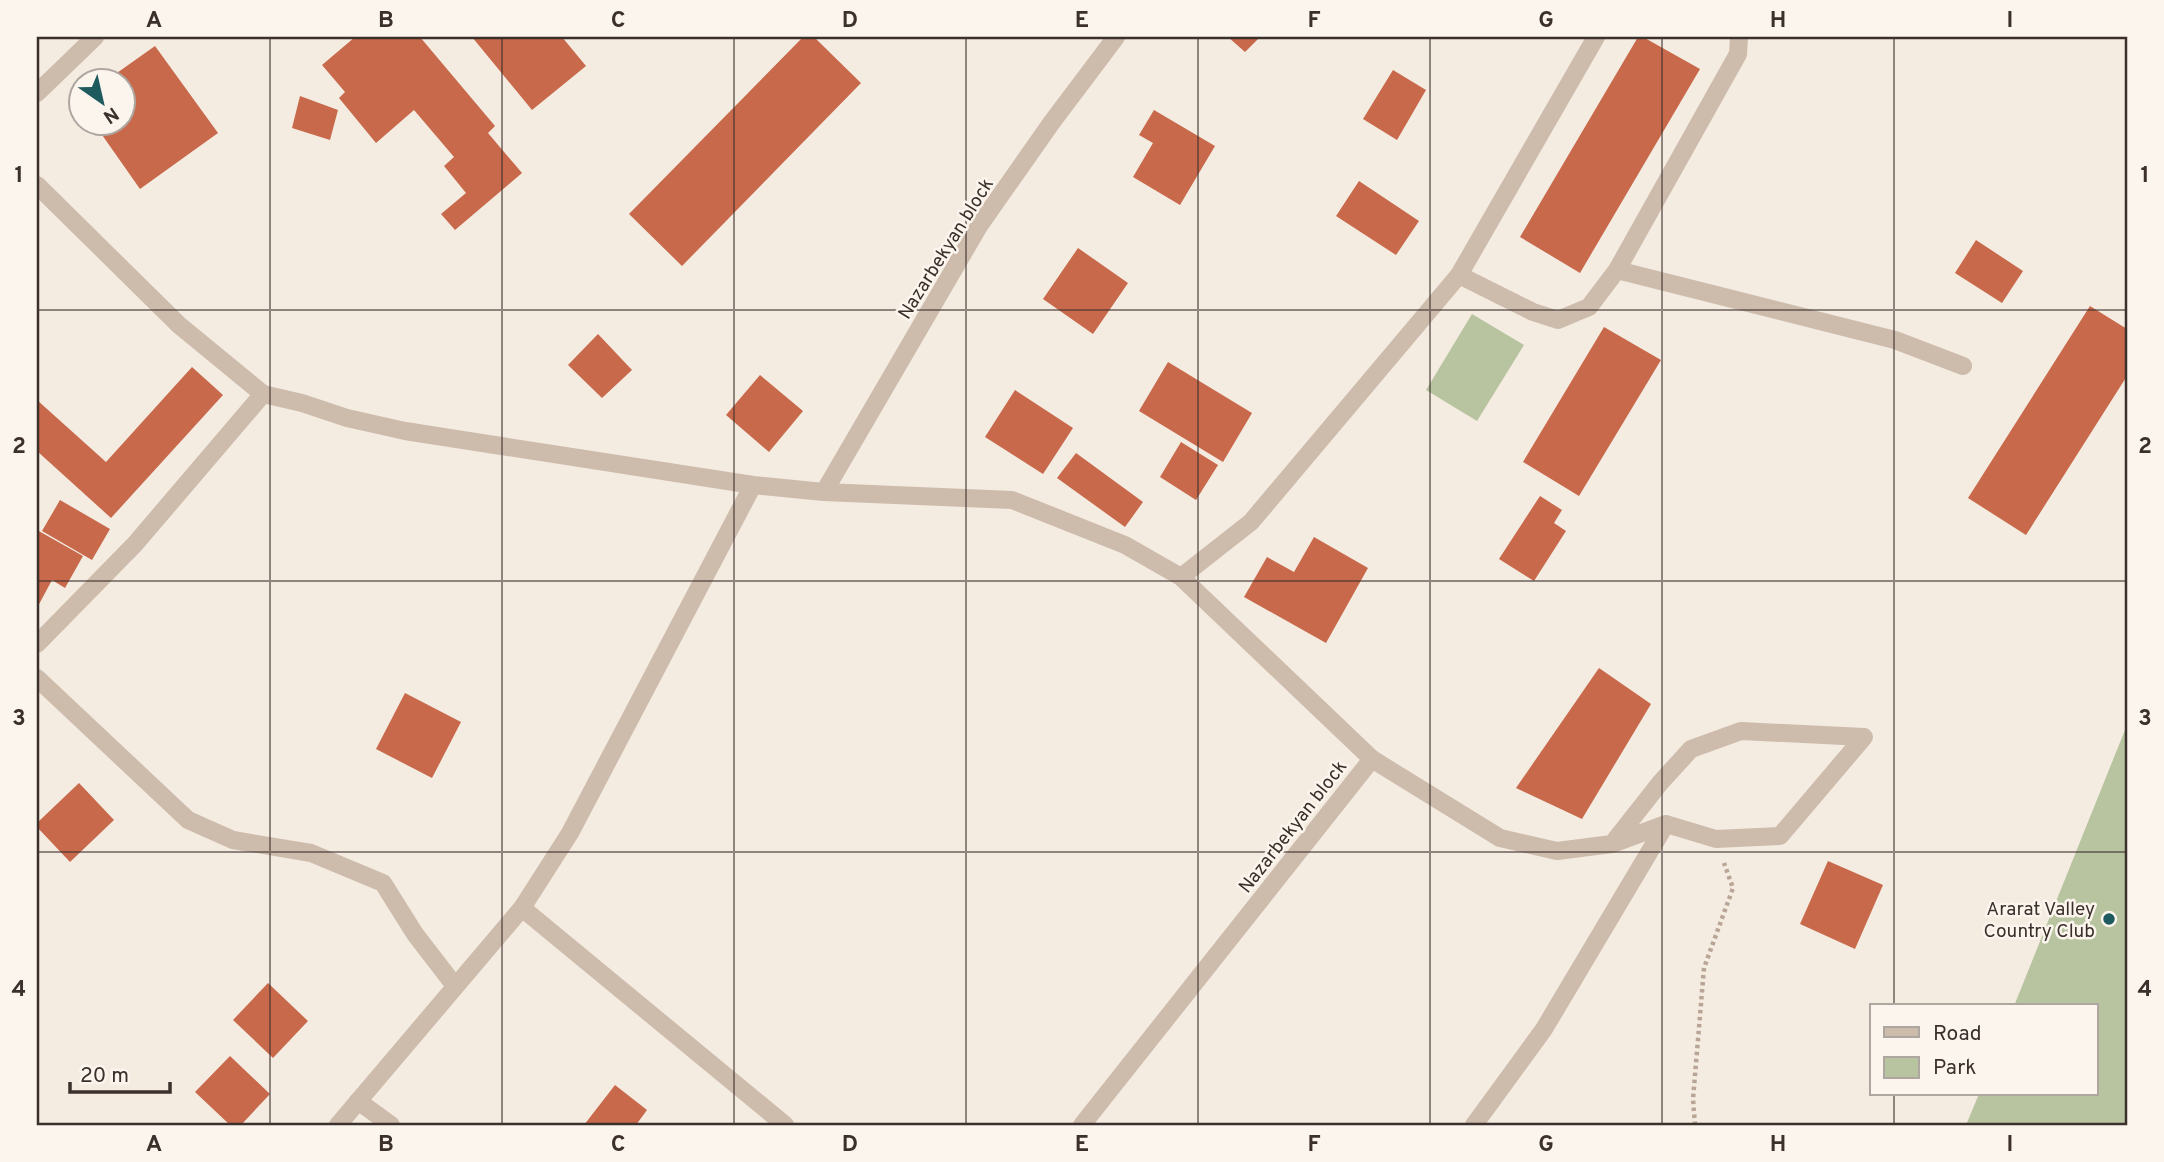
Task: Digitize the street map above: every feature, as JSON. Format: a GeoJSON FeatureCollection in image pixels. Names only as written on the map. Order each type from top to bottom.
{"type":"FeatureCollection","features":[{"type":"Feature","properties":{"kind":"street"},"geometry":{"type":"LineString","coordinates":[[37,93],[95,37]]}},
{"type":"Feature","properties":{"kind":"street","name":"Nazarbekyan block"},"geometry":{"type":"LineString","coordinates":[[824,492],[979,226],[1116,37]]}},
{"type":"Feature","properties":{"kind":"street"},"geometry":{"type":"LineString","coordinates":[[1181,578],[1251,522],[1459,275],[1596,37]]}},
{"type":"Feature","properties":{"kind":"street"},"geometry":{"type":"LineString","coordinates":[[1459,275],[1533,312],[1558,320],[1589,307],[1617,270],[1738,54],[1739,37]]}},
{"type":"Feature","properties":{"kind":"street"},"geometry":{"type":"LineString","coordinates":[[37,185],[179,325],[262,394],[135,544],[37,644]]}},
{"type":"Feature","properties":{"kind":"street"},"geometry":{"type":"LineString","coordinates":[[1617,270],[1895,340],[1963,366]]}},
{"type":"Feature","properties":{"kind":"street","name":"Nazarbekyan block"},"geometry":{"type":"LineString","coordinates":[[262,394],[302,403],[346,418],[405,431],[753,485],[824,492],[1012,500],[1125,545],[1181,578],[1372,759],[1082,1125]]}},
{"type":"Feature","properties":{"kind":"street"},"geometry":{"type":"LineString","coordinates":[[338,1125],[522,908],[570,833],[753,485]]}},
{"type":"Feature","properties":{"kind":"street"},"geometry":{"type":"LineString","coordinates":[[37,678],[188,820],[233,840],[311,853],[383,883],[415,934],[455,986]]}},
{"type":"Feature","properties":{"kind":"street"},"geometry":{"type":"LineString","coordinates":[[1372,759],[1500,838],[1557,851],[1612,844],[1667,824],[1716,839],[1780,836],[1864,737],[1741,731],[1691,749],[1612,844]]}},
{"type":"Feature","properties":{"kind":"street"},"geometry":{"type":"LineString","coordinates":[[1474,1125],[1544,1028],[1667,824]]}},
{"type":"Feature","properties":{"kind":"street"},"geometry":{"type":"LineString","coordinates":[[522,908],[785,1125]]}},
{"type":"Feature","properties":{"kind":"street"},"geometry":{"type":"LineString","coordinates":[[358,1101],[391,1125]]}},
{"type":"Feature","properties":{"kind":"path"},"geometry":{"type":"LineString","coordinates":[[1695,1125],[1692,1099],[1703,968],[1734,888],[1716,839]]}},
{"type":"Feature","properties":{"kind":"green space"},"geometry":{"type":"Polygon","coordinates":[[[1472,314],[1524,345],[1477,421],[1426,390],[1472,314]]]}},
{"type":"Feature","properties":{"kind":"green space"},"geometry":{"type":"Polygon","coordinates":[[[2127,725],[2127,1125],[1966,1125],[1978,1096],[2098,1096],[2098,1004],[2015,1004],[2127,725]]]}},
{"type":"Feature","properties":{"kind":"building"},"geometry":{"type":"Polygon","coordinates":[[[355,37],[420,37],[495,126],[488,133],[522,173],[455,230],[441,214],[466,193],[444,166],[454,157],[414,110],[376,143],[339,98],[345,92],[322,65],[355,37]]]}},
{"type":"Feature","properties":{"kind":"building"},"geometry":{"type":"Polygon","coordinates":[[[472,37],[562,37],[586,66],[532,110],[472,37]]]}},
{"type":"Feature","properties":{"kind":"building"},"geometry":{"type":"Polygon","coordinates":[[[803,37],[814,37],[861,83],[682,266],[629,214],[803,37]]]}},
{"type":"Feature","properties":{"kind":"building"},"geometry":{"type":"Polygon","coordinates":[[[1228,37],[1260,37],[1245,52],[1228,37]]]}},
{"type":"Feature","properties":{"kind":"building"},"geometry":{"type":"Polygon","coordinates":[[[1638,37],[1643,37],[1700,69],[1580,273],[1520,237],[1638,37]]]}},
{"type":"Feature","properties":{"kind":"building"},"geometry":{"type":"Polygon","coordinates":[[[155,46],[218,133],[140,189],[103,136],[136,136],[136,66],[127,66],[155,46]]]}},
{"type":"Feature","properties":{"kind":"building"},"geometry":{"type":"Polygon","coordinates":[[[1393,70],[1426,90],[1397,140],[1363,119],[1393,70]]]}},
{"type":"Feature","properties":{"kind":"building"},"geometry":{"type":"Polygon","coordinates":[[[300,96],[338,110],[330,140],[292,128],[300,96]]]}},
{"type":"Feature","properties":{"kind":"building"},"geometry":{"type":"Polygon","coordinates":[[[1154,110],[1215,146],[1180,205],[1133,177],[1153,143],[1139,135],[1154,110]]]}},
{"type":"Feature","properties":{"kind":"building"},"geometry":{"type":"Polygon","coordinates":[[[1359,181],[1419,221],[1396,255],[1336,216],[1359,181]]]}},
{"type":"Feature","properties":{"kind":"building"},"geometry":{"type":"Polygon","coordinates":[[[1976,240],[2023,271],[2002,303],[1955,273],[1976,240]]]}},
{"type":"Feature","properties":{"kind":"building"},"geometry":{"type":"Polygon","coordinates":[[[1078,248],[1128,283],[1093,334],[1043,299],[1078,248]]]}},
{"type":"Feature","properties":{"kind":"building"},"geometry":{"type":"Polygon","coordinates":[[[2090,306],[2127,329],[2127,376],[2026,535],[1968,498],[2090,306]]]}},
{"type":"Feature","properties":{"kind":"building"},"geometry":{"type":"Polygon","coordinates":[[[1604,327],[1661,360],[1579,496],[1523,462],[1604,327]]]}},
{"type":"Feature","properties":{"kind":"building"},"geometry":{"type":"Polygon","coordinates":[[[598,334],[632,370],[602,398],[568,365],[598,334]]]}},
{"type":"Feature","properties":{"kind":"building"},"geometry":{"type":"Polygon","coordinates":[[[1168,362],[1252,413],[1223,462],[1139,411],[1168,362]]]}},
{"type":"Feature","properties":{"kind":"building"},"geometry":{"type":"Polygon","coordinates":[[[192,367],[223,395],[111,518],[37,451],[37,400],[106,462],[192,367]]]}},
{"type":"Feature","properties":{"kind":"building"},"geometry":{"type":"Polygon","coordinates":[[[760,375],[803,411],[769,452],[726,415],[760,375]]]}},
{"type":"Feature","properties":{"kind":"building"},"geometry":{"type":"Polygon","coordinates":[[[1015,390],[1073,428],[1043,474],[985,437],[1015,390]]]}},
{"type":"Feature","properties":{"kind":"building"},"geometry":{"type":"Polygon","coordinates":[[[1181,442],[1218,465],[1196,500],[1160,477],[1181,442]]]}},
{"type":"Feature","properties":{"kind":"building"},"geometry":{"type":"Polygon","coordinates":[[[1076,453],[1143,502],[1125,527],[1057,478],[1076,453]]]}},
{"type":"Feature","properties":{"kind":"building"},"geometry":{"type":"Polygon","coordinates":[[[1540,496],[1562,510],[1554,523],[1566,531],[1534,581],[1499,559],[1540,496]]]}},
{"type":"Feature","properties":{"kind":"building"},"geometry":{"type":"Polygon","coordinates":[[[60,500],[110,529],[92,560],[42,531],[60,500]]]}},
{"type":"Feature","properties":{"kind":"building"},"geometry":{"type":"Polygon","coordinates":[[[37,530],[83,556],[65,588],[52,580],[37,608],[37,530]]]}},
{"type":"Feature","properties":{"kind":"building"},"geometry":{"type":"Polygon","coordinates":[[[1314,537],[1368,568],[1326,643],[1244,597],[1267,557],[1294,572],[1314,537]]]}},
{"type":"Feature","properties":{"kind":"building"},"geometry":{"type":"Polygon","coordinates":[[[1599,668],[1651,704],[1582,819],[1516,788],[1599,668]]]}},
{"type":"Feature","properties":{"kind":"building"},"geometry":{"type":"Polygon","coordinates":[[[405,693],[461,722],[432,778],[376,749],[405,693]]]}},
{"type":"Feature","properties":{"kind":"building"},"geometry":{"type":"Polygon","coordinates":[[[79,783],[114,820],[70,862],[37,827],[37,823],[79,783]]]}},
{"type":"Feature","properties":{"kind":"building"},"geometry":{"type":"Polygon","coordinates":[[[1828,861],[1883,885],[1855,949],[1800,924],[1828,861]]]}},
{"type":"Feature","properties":{"kind":"building"},"geometry":{"type":"Polygon","coordinates":[[[268,983],[308,1021],[273,1058],[233,1020],[268,983]]]}},
{"type":"Feature","properties":{"kind":"building"},"geometry":{"type":"Polygon","coordinates":[[[230,1056],[270,1094],[241,1125],[230,1125],[195,1092],[230,1056]]]}},
{"type":"Feature","properties":{"kind":"building"},"geometry":{"type":"Polygon","coordinates":[[[615,1085],[647,1110],[636,1125],[584,1125],[615,1085]]]}},
{"type":"Feature","properties":{"kind":"place","name":"Ararat Valley Country Club"},"geometry":{"type":"Point","coordinates":[2109,919]}}]}
